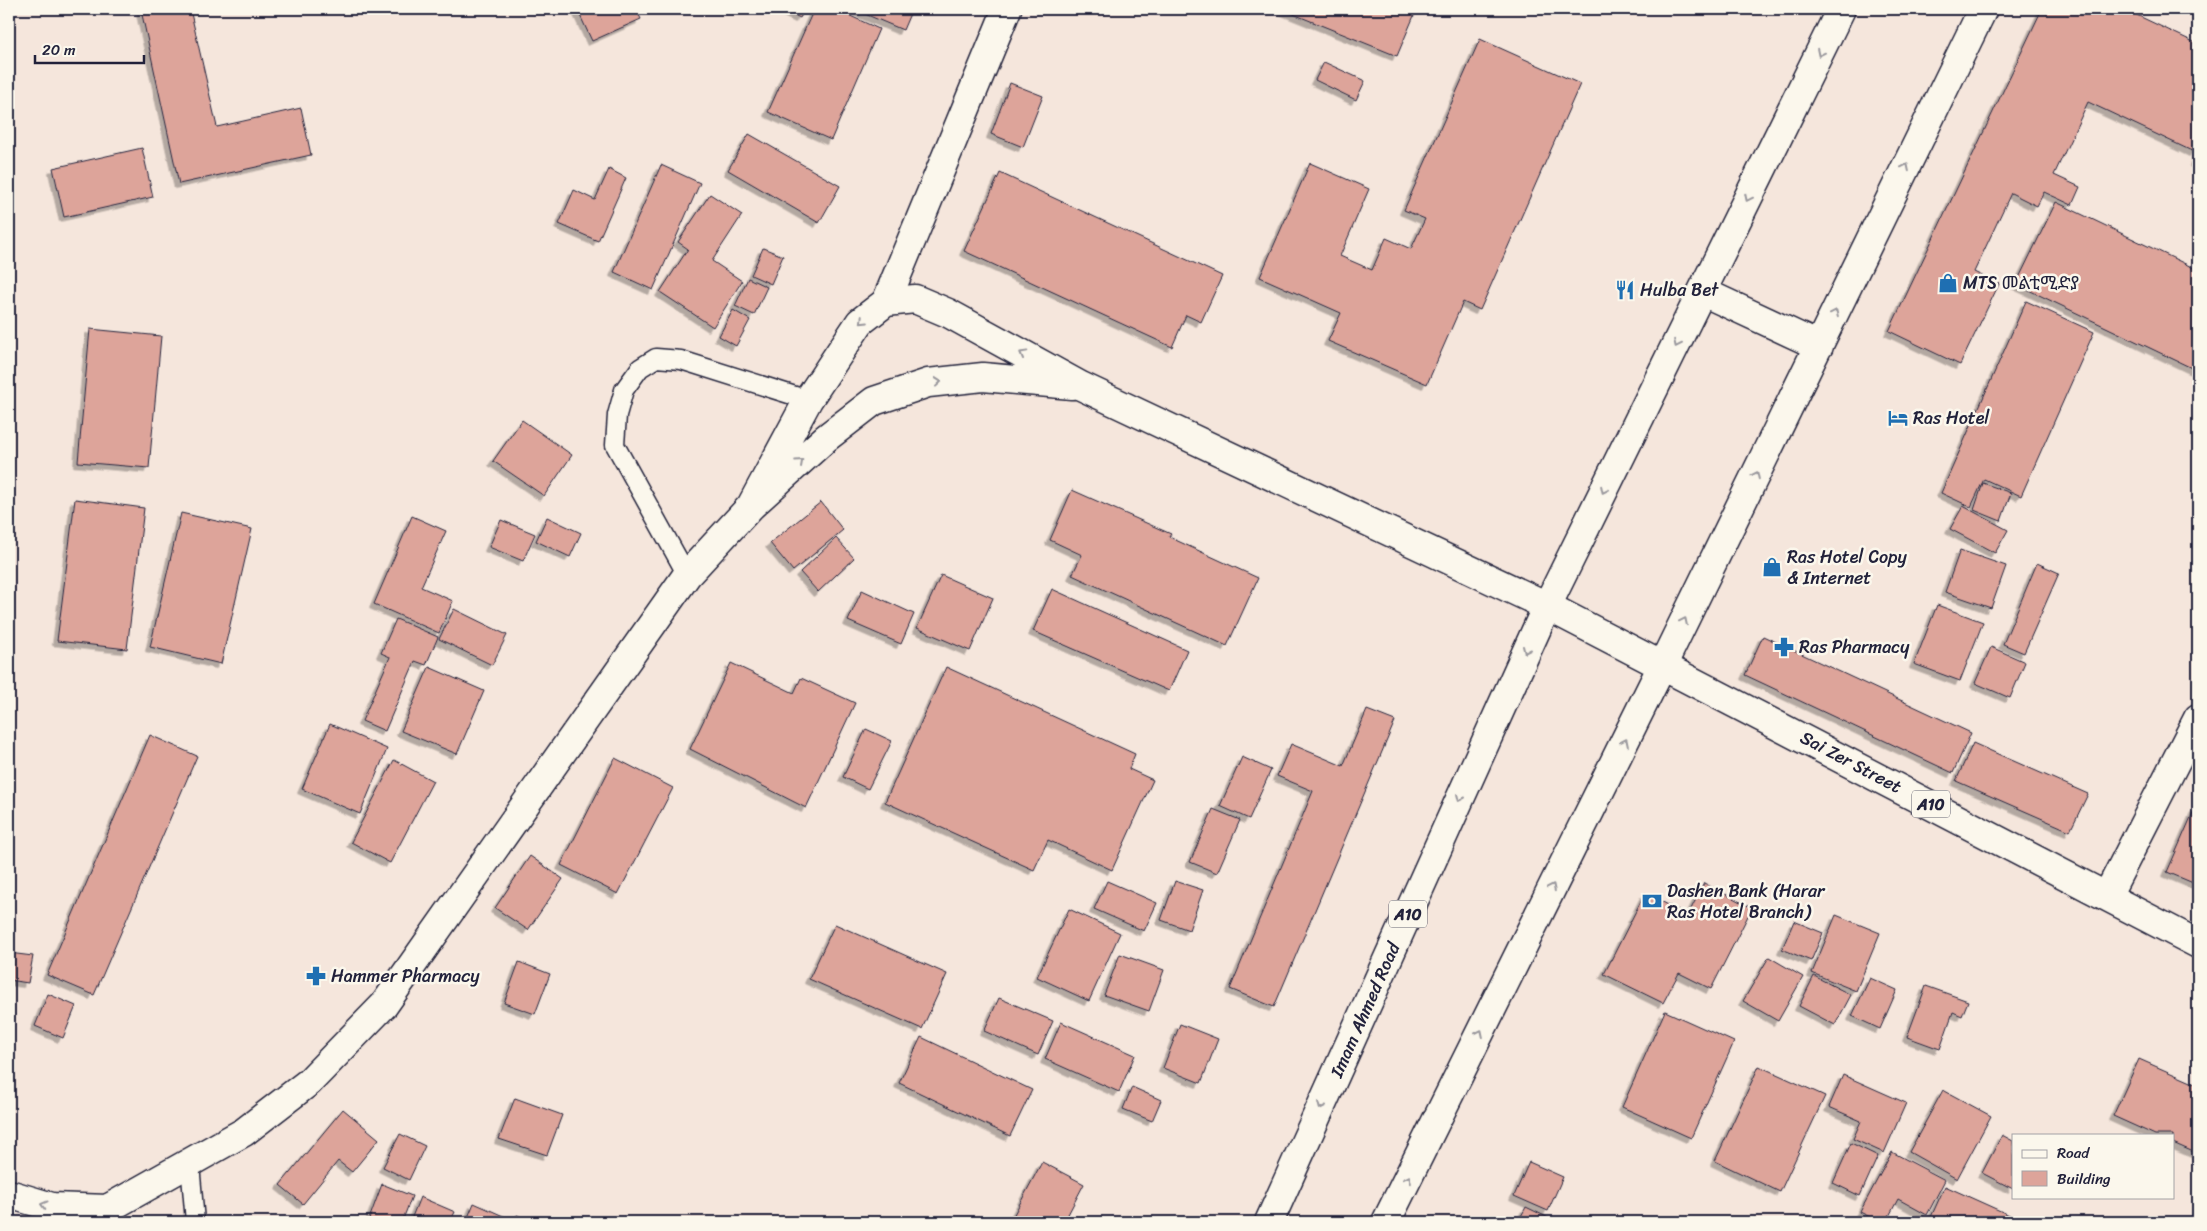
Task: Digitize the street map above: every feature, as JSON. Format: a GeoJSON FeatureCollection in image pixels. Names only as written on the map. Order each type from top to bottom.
{"type":"FeatureCollection","features":[{"type":"Feature","properties":{"kind":"main road"},"geometry":{"type":"LineString","coordinates":[[750,506],[808,400],[860,322],[886,302],[1007,9]]}},
{"type":"Feature","properties":{"kind":"main road","name":"Imam Ahmed Road"},"geometry":{"type":"LineString","coordinates":[[1269,1222],[1547,606],[1842,9]]}},
{"type":"Feature","properties":{"kind":"main road"},"geometry":{"type":"LineString","coordinates":[[1386,1222],[1663,664],[1983,9]]}},
{"type":"Feature","properties":{"kind":"main road"},"geometry":{"type":"LineString","coordinates":[[1702,292],[1819,346]]}},
{"type":"Feature","properties":{"kind":"main road"},"geometry":{"type":"LineString","coordinates":[[886,302],[915,300],[948,313],[1081,386],[1547,606]]}},
{"type":"Feature","properties":{"kind":"main road"},"geometry":{"type":"LineString","coordinates":[[84,1222],[244,1132],[309,1082],[384,1005],[687,574],[750,506],[826,438],[874,401],[928,383],[983,378],[1081,386]]}},
{"type":"Feature","properties":{"kind":"main road","name":"A10"},"geometry":{"type":"LineString","coordinates":[[1547,606],[1663,664]]}},
{"type":"Feature","properties":{"kind":"main road","name":"Sai Zer Street"},"geometry":{"type":"LineString","coordinates":[[1663,664],[2198,944]]}},
{"type":"Feature","properties":{"kind":"main road"},"geometry":{"type":"LineString","coordinates":[[2107,896],[2198,718]]}},
{"type":"Feature","properties":{"kind":"main road"},"geometry":{"type":"LineString","coordinates":[[9,1194],[52,1207],[110,1209]]}},
{"type":"Feature","properties":{"kind":"lane"},"geometry":{"type":"LineString","coordinates":[[687,574],[615,445],[617,415],[624,390],[640,368],[656,358],[681,360],[808,400]]}},
{"type":"Feature","properties":{"kind":"lane"},"geometry":{"type":"LineString","coordinates":[[190,1164],[195,1222]]}},
{"type":"Feature","properties":{"kind":"building"},"geometry":{"type":"Polygon","coordinates":[[[190,9],[217,127],[301,108],[311,155],[179,184],[141,10],[190,9]]]}},
{"type":"Feature","properties":{"kind":"building"},"geometry":{"type":"Polygon","coordinates":[[[577,9],[636,9],[641,19],[592,41],[577,9]]]}},
{"type":"Feature","properties":{"kind":"building"},"geometry":{"type":"Polygon","coordinates":[[[782,9],[805,9],[800,18],[782,9]]]}},
{"type":"Feature","properties":{"kind":"building"},"geometry":{"type":"Polygon","coordinates":[[[814,9],[835,9],[879,29],[831,140],[768,112],[814,9]]]}},
{"type":"Feature","properties":{"kind":"building"},"geometry":{"type":"Polygon","coordinates":[[[853,9],[912,9],[903,30],[853,9]]]}},
{"type":"Feature","properties":{"kind":"building"},"geometry":{"type":"Polygon","coordinates":[[[1281,9],[1410,9],[1416,11],[1397,56],[1281,9]]]}},
{"type":"Feature","properties":{"kind":"building"},"geometry":{"type":"Polygon","coordinates":[[[2042,9],[2124,9],[2198,44],[2198,143],[2194,152],[2088,102],[2054,175],[2080,187],[2072,205],[2044,192],[2037,206],[2011,193],[1974,272],[1999,284],[1960,365],[1889,331],[2042,9]]]}},
{"type":"Feature","properties":{"kind":"building"},"geometry":{"type":"Polygon","coordinates":[[[1480,39],[1580,84],[1480,310],[1463,302],[1427,384],[1328,341],[1341,313],[1260,277],[1310,163],[1369,189],[1340,256],[1372,270],[1386,238],[1411,249],[1425,219],[1404,210],[1480,39]]]}},
{"type":"Feature","properties":{"kind":"building"},"geometry":{"type":"Polygon","coordinates":[[[1324,62],[1365,81],[1356,100],[1315,80],[1324,62]]]}},
{"type":"Feature","properties":{"kind":"building"},"geometry":{"type":"Polygon","coordinates":[[[1010,83],[1043,96],[1023,147],[991,134],[1010,83]]]}},
{"type":"Feature","properties":{"kind":"building"},"geometry":{"type":"Polygon","coordinates":[[[749,134],[840,186],[819,223],[728,170],[749,134]]]}},
{"type":"Feature","properties":{"kind":"building"},"geometry":{"type":"Polygon","coordinates":[[[142,148],[153,197],[64,217],[53,168],[142,148]]]}},
{"type":"Feature","properties":{"kind":"building"},"geometry":{"type":"Polygon","coordinates":[[[2198,153],[2198,165],[2194,162],[2198,153]]]}},
{"type":"Feature","properties":{"kind":"building"},"geometry":{"type":"Polygon","coordinates":[[[661,165],[700,183],[653,290],[614,272],[661,165]]]}},
{"type":"Feature","properties":{"kind":"building"},"geometry":{"type":"Polygon","coordinates":[[[609,169],[626,178],[598,241],[559,224],[574,190],[595,200],[609,169]]]}},
{"type":"Feature","properties":{"kind":"building"},"geometry":{"type":"Polygon","coordinates":[[[1000,173],[1222,276],[1201,322],[1186,315],[1172,347],[964,251],[1000,173]]]}},
{"type":"Feature","properties":{"kind":"building"},"geometry":{"type":"Polygon","coordinates":[[[710,194],[742,215],[712,261],[742,281],[713,327],[660,292],[688,249],[678,242],[710,194]]]}},
{"type":"Feature","properties":{"kind":"building"},"geometry":{"type":"Polygon","coordinates":[[[2056,202],[2198,270],[2198,371],[2016,284],[2056,202]]]}},
{"type":"Feature","properties":{"kind":"building"},"geometry":{"type":"Polygon","coordinates":[[[763,248],[783,256],[771,284],[751,275],[763,248]]]}},
{"type":"Feature","properties":{"kind":"building"},"geometry":{"type":"Polygon","coordinates":[[[748,278],[767,287],[754,315],[735,306],[748,278]]]}},
{"type":"Feature","properties":{"kind":"building"},"geometry":{"type":"Polygon","coordinates":[[[2026,301],[2094,332],[2021,496],[1984,479],[1971,507],[1941,493],[2026,301]]]}},
{"type":"Feature","properties":{"kind":"building"},"geometry":{"type":"Polygon","coordinates":[[[733,310],[750,320],[736,346],[719,336],[733,310]]]}},
{"type":"Feature","properties":{"kind":"building"},"geometry":{"type":"Polygon","coordinates":[[[90,329],[161,336],[149,468],[78,462],[90,329]]]}},
{"type":"Feature","properties":{"kind":"building"},"geometry":{"type":"Polygon","coordinates":[[[522,420],[572,455],[544,496],[493,461],[522,420]]]}},
{"type":"Feature","properties":{"kind":"building"},"geometry":{"type":"Polygon","coordinates":[[[1983,483],[2011,493],[2001,521],[1974,510],[1983,483]]]}},
{"type":"Feature","properties":{"kind":"building"},"geometry":{"type":"Polygon","coordinates":[[[1072,490],[1171,534],[1169,537],[1258,578],[1227,646],[1072,575],[1082,555],[1050,540],[1072,490]]]}},
{"type":"Feature","properties":{"kind":"building"},"geometry":{"type":"Polygon","coordinates":[[[75,499],[144,508],[127,649],[57,641],[75,499]]]}},
{"type":"Feature","properties":{"kind":"building"},"geometry":{"type":"Polygon","coordinates":[[[821,502],[843,530],[793,571],[770,543],[821,502]]]}},
{"type":"Feature","properties":{"kind":"building"},"geometry":{"type":"Polygon","coordinates":[[[1963,506],[2008,530],[1995,553],[1950,529],[1963,506]]]}},
{"type":"Feature","properties":{"kind":"building"},"geometry":{"type":"Polygon","coordinates":[[[181,513],[252,529],[221,664],[150,647],[181,513]]]}},
{"type":"Feature","properties":{"kind":"building"},"geometry":{"type":"Polygon","coordinates":[[[412,516],[446,531],[421,587],[453,601],[439,633],[374,604],[412,516]]]}},
{"type":"Feature","properties":{"kind":"building"},"geometry":{"type":"Polygon","coordinates":[[[547,517],[581,533],[570,557],[536,541],[547,517]]]}},
{"type":"Feature","properties":{"kind":"building"},"geometry":{"type":"Polygon","coordinates":[[[501,520],[535,534],[523,561],[489,547],[501,520]]]}},
{"type":"Feature","properties":{"kind":"building"},"geometry":{"type":"Polygon","coordinates":[[[836,538],[854,558],[818,592],[800,572],[836,538]]]}},
{"type":"Feature","properties":{"kind":"building"},"geometry":{"type":"Polygon","coordinates":[[[1960,550],[2006,566],[1991,608],[1945,592],[1960,550]]]}},
{"type":"Feature","properties":{"kind":"building"},"geometry":{"type":"Polygon","coordinates":[[[2037,563],[2059,573],[2024,653],[2003,644],[2037,563]]]}},
{"type":"Feature","properties":{"kind":"building"},"geometry":{"type":"Polygon","coordinates":[[[941,575],[993,598],[970,651],[917,628],[941,575]]]}},
{"type":"Feature","properties":{"kind":"building"},"geometry":{"type":"Polygon","coordinates":[[[1052,589],[1187,650],[1169,691],[1033,631],[1052,589]]]}},
{"type":"Feature","properties":{"kind":"building"},"geometry":{"type":"Polygon","coordinates":[[[862,590],[914,614],[901,644],[848,621],[862,590]]]}},
{"type":"Feature","properties":{"kind":"building"},"geometry":{"type":"Polygon","coordinates":[[[1937,605],[1983,622],[1960,681],[1914,664],[1937,605]]]}},
{"type":"Feature","properties":{"kind":"building"},"geometry":{"type":"Polygon","coordinates":[[[454,609],[507,635],[492,665],[439,639],[454,609]]]}},
{"type":"Feature","properties":{"kind":"building"},"geometry":{"type":"Polygon","coordinates":[[[396,619],[438,637],[426,665],[415,661],[385,731],[362,721],[390,657],[381,653],[396,619]]]}},
{"type":"Feature","properties":{"kind":"building"},"geometry":{"type":"Polygon","coordinates":[[[1763,636],[1971,733],[1953,773],[1745,675],[1763,636]]]}},
{"type":"Feature","properties":{"kind":"building"},"geometry":{"type":"Polygon","coordinates":[[[1991,647],[2025,662],[2010,698],[1975,683],[1991,647]]]}},
{"type":"Feature","properties":{"kind":"building"},"geometry":{"type":"Polygon","coordinates":[[[731,663],[794,693],[801,678],[855,703],[806,808],[690,749],[731,663]]]}},
{"type":"Feature","properties":{"kind":"building"},"geometry":{"type":"Polygon","coordinates":[[[429,667],[484,691],[457,754],[401,731],[429,667]]]}},
{"type":"Feature","properties":{"kind":"building"},"geometry":{"type":"Polygon","coordinates":[[[946,667],[1135,754],[1129,769],[1153,780],[1112,870],[1048,840],[1034,870],[885,802],[946,667]]]}},
{"type":"Feature","properties":{"kind":"building"},"geometry":{"type":"Polygon","coordinates":[[[1367,710],[1395,721],[1274,1007],[1230,989],[1313,791],[1277,776],[1291,744],[1343,766],[1367,710]]]}},
{"type":"Feature","properties":{"kind":"building"},"geometry":{"type":"Polygon","coordinates":[[[330,724],[387,749],[360,814],[302,789],[330,724]]]}},
{"type":"Feature","properties":{"kind":"building"},"geometry":{"type":"Polygon","coordinates":[[[866,729],[892,741],[868,789],[843,777],[866,729]]]}},
{"type":"Feature","properties":{"kind":"building"},"geometry":{"type":"Polygon","coordinates":[[[150,735],[197,756],[94,995],[47,975],[150,735]]]}},
{"type":"Feature","properties":{"kind":"building"},"geometry":{"type":"Polygon","coordinates":[[[1973,743],[2088,794],[2070,831],[1956,781],[1973,743]]]}},
{"type":"Feature","properties":{"kind":"building"},"geometry":{"type":"Polygon","coordinates":[[[1242,757],[1271,770],[1249,819],[1220,806],[1242,757]]]}},
{"type":"Feature","properties":{"kind":"building"},"geometry":{"type":"Polygon","coordinates":[[[615,758],[673,788],[618,894],[561,865],[615,758]]]}},
{"type":"Feature","properties":{"kind":"building"},"geometry":{"type":"Polygon","coordinates":[[[394,760],[433,781],[390,863],[351,842],[394,760]]]}},
{"type":"Feature","properties":{"kind":"building"},"geometry":{"type":"Polygon","coordinates":[[[2195,808],[2198,809],[2198,885],[2167,872],[2195,808]]]}},
{"type":"Feature","properties":{"kind":"building"},"geometry":{"type":"Polygon","coordinates":[[[1213,809],[1240,820],[1217,873],[1190,862],[1213,809]]]}},
{"type":"Feature","properties":{"kind":"building"},"geometry":{"type":"Polygon","coordinates":[[[530,856],[563,879],[528,930],[495,908],[530,856]]]}},
{"type":"Feature","properties":{"kind":"building"},"geometry":{"type":"Polygon","coordinates":[[[1107,881],[1157,903],[1144,931],[1094,909],[1107,881]]]}},
{"type":"Feature","properties":{"kind":"building"},"geometry":{"type":"Polygon","coordinates":[[[1175,881],[1203,890],[1189,930],[1161,920],[1175,881]]]}},
{"type":"Feature","properties":{"kind":"building"},"geometry":{"type":"Polygon","coordinates":[[[1704,883],[1752,908],[1711,989],[1679,973],[1663,1003],[1604,974],[1645,893],[1688,915],[1704,883]]]}},
{"type":"Feature","properties":{"kind":"building"},"geometry":{"type":"Polygon","coordinates":[[[1069,909],[1120,933],[1089,1001],[1037,977],[1069,909]]]}},
{"type":"Feature","properties":{"kind":"building"},"geometry":{"type":"Polygon","coordinates":[[[1836,915],[1880,933],[1856,991],[1812,973],[1836,915]]]}},
{"type":"Feature","properties":{"kind":"building"},"geometry":{"type":"Polygon","coordinates":[[[1794,921],[1823,933],[1811,961],[1782,949],[1794,921]]]}},
{"type":"Feature","properties":{"kind":"building"},"geometry":{"type":"Polygon","coordinates":[[[835,924],[947,974],[922,1029],[809,979],[835,924]]]}},
{"type":"Feature","properties":{"kind":"building"},"geometry":{"type":"Polygon","coordinates":[[[9,953],[33,956],[28,983],[9,980],[9,953]]]}},
{"type":"Feature","properties":{"kind":"building"},"geometry":{"type":"Polygon","coordinates":[[[1120,954],[1164,970],[1149,1011],[1104,995],[1120,954]]]}},
{"type":"Feature","properties":{"kind":"building"},"geometry":{"type":"Polygon","coordinates":[[[1769,957],[1803,977],[1778,1021],[1743,1001],[1769,957]]]}},
{"type":"Feature","properties":{"kind":"building"},"geometry":{"type":"Polygon","coordinates":[[[519,962],[550,974],[535,1014],[504,1003],[519,962]]]}},
{"type":"Feature","properties":{"kind":"building"},"geometry":{"type":"Polygon","coordinates":[[[1814,976],[1851,995],[1835,1025],[1799,1006],[1814,976]]]}},
{"type":"Feature","properties":{"kind":"building"},"geometry":{"type":"Polygon","coordinates":[[[1870,978],[1897,990],[1880,1029],[1852,1016],[1870,978]]]}},
{"type":"Feature","properties":{"kind":"building"},"geometry":{"type":"Polygon","coordinates":[[[1926,986],[1968,1001],[1962,1016],[1953,1012],[1940,1049],[1907,1037],[1926,986]]]}},
{"type":"Feature","properties":{"kind":"building"},"geometry":{"type":"Polygon","coordinates":[[[48,994],[76,1006],[63,1038],[35,1026],[48,994]]]}},
{"type":"Feature","properties":{"kind":"building"},"geometry":{"type":"Polygon","coordinates":[[[999,998],[1053,1021],[1038,1055],[984,1031],[999,998]]]}},
{"type":"Feature","properties":{"kind":"building"},"geometry":{"type":"Polygon","coordinates":[[[1665,1011],[1734,1042],[1691,1138],[1622,1107],[1665,1011]]]}},
{"type":"Feature","properties":{"kind":"building"},"geometry":{"type":"Polygon","coordinates":[[[1061,1022],[1135,1055],[1119,1092],[1045,1059],[1061,1022]]]}},
{"type":"Feature","properties":{"kind":"building"},"geometry":{"type":"Polygon","coordinates":[[[1180,1024],[1218,1039],[1201,1083],[1163,1068],[1180,1024]]]}},
{"type":"Feature","properties":{"kind":"building"},"geometry":{"type":"Polygon","coordinates":[[[921,1037],[1032,1090],[1010,1136],[899,1083],[921,1037]]]}},
{"type":"Feature","properties":{"kind":"building"},"geometry":{"type":"Polygon","coordinates":[[[2139,1059],[2198,1085],[2198,1154],[2174,1143],[2174,1134],[2153,1134],[2113,1116],[2139,1059]]]}},
{"type":"Feature","properties":{"kind":"building"},"geometry":{"type":"Polygon","coordinates":[[[1759,1066],[1825,1096],[1780,1192],[1715,1161],[1759,1066]]]}},
{"type":"Feature","properties":{"kind":"building"},"geometry":{"type":"Polygon","coordinates":[[[1843,1075],[1906,1103],[1884,1153],[1853,1139],[1861,1121],[1829,1107],[1843,1075]]]}},
{"type":"Feature","properties":{"kind":"building"},"geometry":{"type":"Polygon","coordinates":[[[1132,1087],[1161,1100],[1152,1121],[1123,1109],[1132,1087]]]}},
{"type":"Feature","properties":{"kind":"building"},"geometry":{"type":"Polygon","coordinates":[[[1943,1090],[1991,1116],[1957,1179],[1909,1152],[1943,1090]]]}},
{"type":"Feature","properties":{"kind":"building"},"geometry":{"type":"Polygon","coordinates":[[[515,1098],[562,1115],[547,1155],[499,1139],[515,1098]]]}},
{"type":"Feature","properties":{"kind":"building"},"geometry":{"type":"Polygon","coordinates":[[[343,1109],[379,1139],[352,1172],[338,1161],[303,1204],[280,1185],[343,1109]]]}},
{"type":"Feature","properties":{"kind":"building"},"geometry":{"type":"Polygon","coordinates":[[[400,1134],[425,1146],[409,1180],[383,1167],[400,1134]]]}},
{"type":"Feature","properties":{"kind":"building"},"geometry":{"type":"Polygon","coordinates":[[[2002,1135],[2012,1140],[2012,1188],[1982,1173],[2002,1135]]]}},
{"type":"Feature","properties":{"kind":"building"},"geometry":{"type":"Polygon","coordinates":[[[1851,1143],[1878,1156],[1860,1196],[1833,1183],[1851,1143]]]}},
{"type":"Feature","properties":{"kind":"building"},"geometry":{"type":"Polygon","coordinates":[[[1892,1152],[1945,1180],[1927,1215],[1898,1199],[1886,1222],[1880,1222],[1860,1212],[1892,1152]]]}},
{"type":"Feature","properties":{"kind":"building"},"geometry":{"type":"Polygon","coordinates":[[[1042,1162],[1084,1184],[1064,1222],[1010,1222],[1042,1162]]]}},
{"type":"Feature","properties":{"kind":"building"},"geometry":{"type":"Polygon","coordinates":[[[1529,1162],[1563,1177],[1548,1211],[1514,1196],[1529,1162]]]}},
{"type":"Feature","properties":{"kind":"building"},"geometry":{"type":"Polygon","coordinates":[[[382,1184],[412,1196],[402,1222],[368,1222],[382,1184]]]}},
{"type":"Feature","properties":{"kind":"building"},"geometry":{"type":"Polygon","coordinates":[[[1945,1186],[2016,1218],[2015,1222],[1942,1222],[1931,1217],[1945,1186]]]}},
{"type":"Feature","properties":{"kind":"building"},"geometry":{"type":"Polygon","coordinates":[[[420,1197],[455,1212],[450,1222],[423,1222],[412,1217],[420,1197]]]}},
{"type":"Feature","properties":{"kind":"building"},"geometry":{"type":"Polygon","coordinates":[[[474,1203],[510,1219],[509,1222],[466,1222],[474,1203]]]}},
{"type":"Feature","properties":{"kind":"building"},"geometry":{"type":"Polygon","coordinates":[[[1526,1207],[1557,1222],[1518,1222],[1526,1207]]]}},
{"type":"Feature","properties":{"kind":"building"},"geometry":{"type":"Polygon","coordinates":[[[517,1215],[532,1222],[513,1222],[517,1215]]]}},
{"type":"Feature","properties":{"kind":"place","name":"MTS መልቲሚድያ"},"geometry":{"type":"Point","coordinates":[1948,283]}},
{"type":"Feature","properties":{"kind":"place","name":"Hulba Bet"},"geometry":{"type":"Point","coordinates":[1625,290]}},
{"type":"Feature","properties":{"kind":"place","name":"Ras Hotel"},"geometry":{"type":"Point","coordinates":[1898,418]}},
{"type":"Feature","properties":{"kind":"place","name":"Ras Hotel Copy & Internet"},"geometry":{"type":"Point","coordinates":[1772,567]}},
{"type":"Feature","properties":{"kind":"place","name":"Ras Pharmacy"},"geometry":{"type":"Point","coordinates":[1784,647]}},
{"type":"Feature","properties":{"kind":"place","name":"Dashen Bank (Harar Ras Hotel Branch)"},"geometry":{"type":"Point","coordinates":[1652,901]}},
{"type":"Feature","properties":{"kind":"place","name":"Hammer Pharmacy"},"geometry":{"type":"Point","coordinates":[316,976]}}]}
